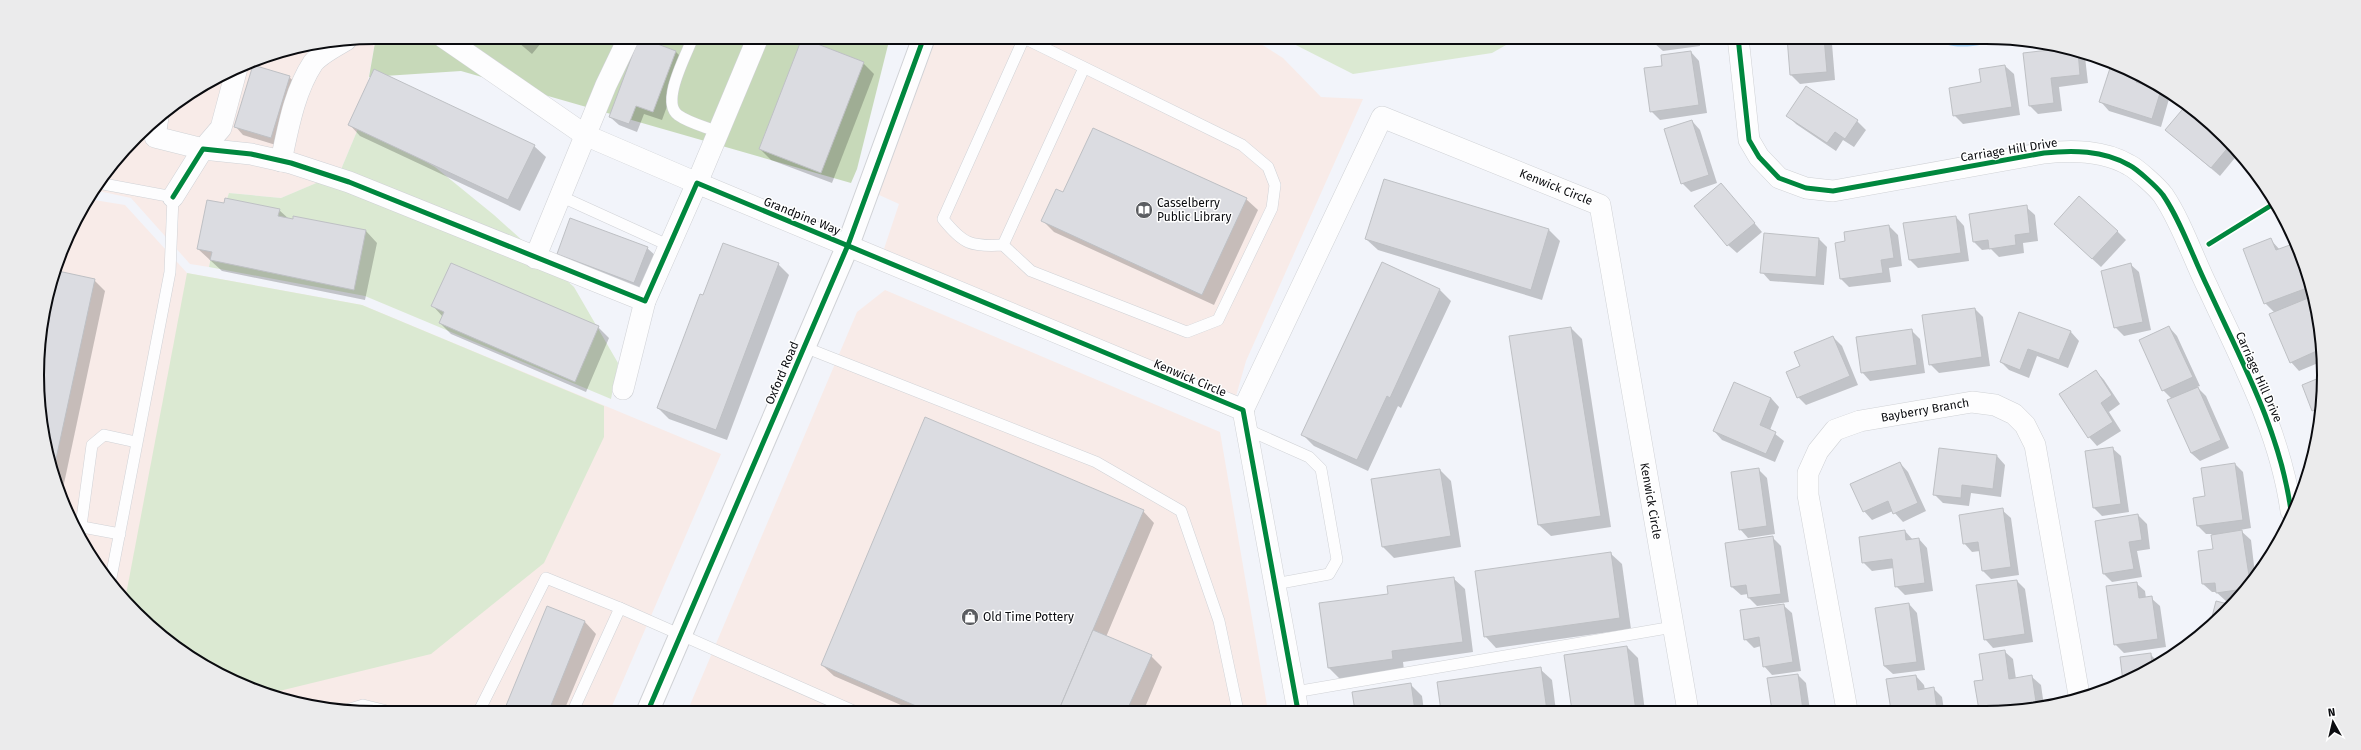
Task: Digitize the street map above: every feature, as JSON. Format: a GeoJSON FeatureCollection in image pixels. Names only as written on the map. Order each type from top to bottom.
{"type":"FeatureCollection","features":[{"type":"Feature","properties":{"kind":"street","name":"Grandpine Way"},"geometry":{"type":"LineString","coordinates":[[453,44],[585,135],[848,246]]}},
{"type":"Feature","properties":{"kind":"street"},"geometry":{"type":"LineString","coordinates":[[535,258],[606,85],[626,44]]}},
{"type":"Feature","properties":{"kind":"street"},"geometry":{"type":"LineString","coordinates":[[623,389],[645,301],[697,183],[755,44]]}},
{"type":"Feature","properties":{"kind":"street","name":"Oxford Road"},"geometry":{"type":"LineString","coordinates":[[650,706],[848,246],[921,44]]}},
{"type":"Feature","properties":{"kind":"street","name":"Carriage Hill Drive"},"geometry":{"type":"LineString","coordinates":[[1739,44],[1749,140],[1759,157],[1779,178],[1806,188],[1833,191],[2044,153],[2069,150],[2106,155],[2130,165],[2162,194],[2179,227],[2264,410],[2277,448],[2292,502]]}},
{"type":"Feature","properties":{"kind":"street"},"geometry":{"type":"LineString","coordinates":[[281,161],[290,119],[301,88],[314,62],[336,47]]}},
{"type":"Feature","properties":{"kind":"street"},"geometry":{"type":"LineString","coordinates":[[173,197],[204,149],[221,128],[235,75]]}},
{"type":"Feature","properties":{"kind":"street","name":"Kenwick Circle"},"geometry":{"type":"LineString","coordinates":[[848,246],[1245,420],[1382,117],[1600,205],[1687,706]]}},
{"type":"Feature","properties":{"kind":"street"},"geometry":{"type":"LineString","coordinates":[[157,126],[155,137],[204,149],[251,154],[281,161],[349,182],[645,301]]}},
{"type":"Feature","properties":{"kind":"street","name":"Bayberry Branch"},"geometry":{"type":"LineString","coordinates":[[1846,706],[1808,495],[1808,473],[1818,451],[1835,430],[1860,422],[1972,402],[1995,405],[2014,414],[2025,425],[2035,445],[2079,693]]}},
{"type":"Feature","properties":{"kind":"street"},"geometry":{"type":"LineString","coordinates":[[1245,420],[1296,702]]}},
{"type":"Feature","properties":{"kind":"lane"},"geometry":{"type":"LineString","coordinates":[[690,44],[671,94],[672,106],[677,114],[718,132]]}},
{"type":"Feature","properties":{"kind":"lane"},"geometry":{"type":"LineString","coordinates":[[1020,44],[943,218],[956,236],[976,246],[1003,245],[1031,272],[1187,332],[1218,320],[1272,208],[1275,185],[1268,166],[1242,144],[1037,44]]}},
{"type":"Feature","properties":{"kind":"lane"},"geometry":{"type":"LineString","coordinates":[[1003,245],[1084,68]]}},
{"type":"Feature","properties":{"kind":"lane"},"geometry":{"type":"LineString","coordinates":[[105,184],[173,197],[170,272],[136,442],[111,576]]}},
{"type":"Feature","properties":{"kind":"lane"},"geometry":{"type":"LineString","coordinates":[[560,196],[670,246]]}},
{"type":"Feature","properties":{"kind":"lane"},"geometry":{"type":"LineString","coordinates":[[804,347],[1096,462],[1181,511],[1219,621],[1237,706]]}},
{"type":"Feature","properties":{"kind":"lane"},"geometry":{"type":"LineString","coordinates":[[1245,420],[1309,457],[1321,469],[1338,560],[1328,574],[1275,584]]}},
{"type":"Feature","properties":{"kind":"lane"},"geometry":{"type":"LineString","coordinates":[[79,524],[92,445],[104,435],[136,442]]}},
{"type":"Feature","properties":{"kind":"lane"},"geometry":{"type":"LineString","coordinates":[[81,526],[120,534]]}},
{"type":"Feature","properties":{"kind":"lane"},"geometry":{"type":"LineString","coordinates":[[482,706],[546,578],[620,608],[842,706]]}},
{"type":"Feature","properties":{"kind":"lane"},"geometry":{"type":"LineString","coordinates":[[575,706],[620,608]]}},
{"type":"Feature","properties":{"kind":"lane"},"geometry":{"type":"LineString","coordinates":[[1296,702],[1673,626]]}},
{"type":"Feature","properties":{"kind":"shaded area"},"geometry":{"type":"Polygon","coordinates":[[[375,44],[360,124],[337,179],[321,181],[281,198],[229,193],[217,227],[209,267],[190,264],[131,198],[100,191],[112,173],[141,141],[173,112],[209,88],[248,69],[289,55],[332,47],[375,44]]]}},
{"type":"Feature","properties":{"kind":"shaded area"},"geometry":{"type":"Polygon","coordinates":[[[932,44],[1261,44],[1283,58],[1321,97],[1363,99],[1246,361],[1236,396],[884,249],[899,204],[877,194],[932,44]]]}},
{"type":"Feature","properties":{"kind":"shaded area"},"geometry":{"type":"Polygon","coordinates":[[[94,200],[125,205],[187,273],[362,305],[721,454],[612,706],[375,706],[310,700],[289,695],[248,681],[209,662],[173,638],[126,593],[112,577],[100,559],[88,540],[69,502],[55,461],[50,440],[44,375],[50,310],[55,289],[69,248],[94,200]]]}},
{"type":"Feature","properties":{"kind":"shaded area"},"geometry":{"type":"Polygon","coordinates":[[[885,290],[1220,432],[1267,706],[690,706],[857,312],[885,290]]]}},
{"type":"Feature","properties":{"kind":"green space"},"geometry":{"type":"Polygon","coordinates":[[[375,44],[888,44],[857,169],[851,183],[461,71],[369,77],[375,44]]]}},
{"type":"Feature","properties":{"kind":"green space"},"geometry":{"type":"Polygon","coordinates":[[[1294,44],[1508,44],[1492,53],[1353,74],[1294,44]]]}},
{"type":"Feature","properties":{"kind":"green space"},"geometry":{"type":"Polygon","coordinates":[[[360,124],[435,167],[494,215],[574,287],[618,363],[611,399],[365,296],[209,267],[217,227],[229,193],[281,198],[321,181],[337,179],[360,124]]]}},
{"type":"Feature","properties":{"kind":"green space"},"geometry":{"type":"Polygon","coordinates":[[[187,273],[362,305],[604,406],[604,437],[544,563],[431,654],[278,691],[248,681],[209,662],[173,638],[126,593],[187,273]]]}},
{"type":"Feature","properties":{"kind":"water"},"geometry":{"type":"Polygon","coordinates":[[[1944,44],[1985,44],[1975,46],[1944,44]]]}},
{"type":"Feature","properties":{"kind":"building"},"geometry":{"type":"Polygon","coordinates":[[[636,44],[658,44],[676,51],[653,112],[636,106],[629,124],[609,117],[636,44]]]}},
{"type":"Feature","properties":{"kind":"building"},"geometry":{"type":"Polygon","coordinates":[[[800,44],[818,44],[864,62],[821,173],[759,149],[800,44]]]}},
{"type":"Feature","properties":{"kind":"building"},"geometry":{"type":"Polygon","coordinates":[[[1788,44],[1825,44],[1827,72],[1790,75],[1788,44]]]}},
{"type":"Feature","properties":{"kind":"building"},"geometry":{"type":"Polygon","coordinates":[[[2050,50],[2079,57],[2080,75],[2051,78],[2054,103],[2029,106],[2023,53],[2050,50]]]}},
{"type":"Feature","properties":{"kind":"building"},"geometry":{"type":"Polygon","coordinates":[[[1691,51],[1699,105],[1650,112],[1644,68],[1662,66],[1661,55],[1691,51]]]}},
{"type":"Feature","properties":{"kind":"building"},"geometry":{"type":"Polygon","coordinates":[[[2005,65],[2012,107],[1953,116],[1949,88],[1981,82],[1979,69],[2005,65]]]}},
{"type":"Feature","properties":{"kind":"building"},"geometry":{"type":"Polygon","coordinates":[[[257,66],[290,76],[271,138],[234,127],[252,68],[257,66]]]}},
{"type":"Feature","properties":{"kind":"building"},"geometry":{"type":"Polygon","coordinates":[[[2110,68],[2160,93],[2152,119],[2099,102],[2110,68]]]}},
{"type":"Feature","properties":{"kind":"building"},"geometry":{"type":"Polygon","coordinates":[[[374,69],[535,145],[508,200],[348,125],[374,69]]]}},
{"type":"Feature","properties":{"kind":"building"},"geometry":{"type":"Polygon","coordinates":[[[1806,86],[1858,120],[1845,139],[1835,132],[1827,143],[1786,116],[1806,86]]]}},
{"type":"Feature","properties":{"kind":"building"},"geometry":{"type":"Polygon","coordinates":[[[2183,109],[2204,126],[2227,149],[2211,168],[2165,130],[2183,109]]]}},
{"type":"Feature","properties":{"kind":"building"},"geometry":{"type":"Polygon","coordinates":[[[1692,120],[1709,175],[1681,184],[1664,129],[1692,120]]]}},
{"type":"Feature","properties":{"kind":"building","name":"Casselberry Public Library"},"geometry":{"type":"Polygon","coordinates":[[[1093,128],[1247,198],[1202,295],[1041,221],[1056,189],[1063,192],[1093,128]]]}},
{"type":"Feature","properties":{"kind":"building"},"geometry":{"type":"Polygon","coordinates":[[[1384,179],[1549,229],[1531,290],[1365,239],[1384,179]]]}},
{"type":"Feature","properties":{"kind":"building"},"geometry":{"type":"Polygon","coordinates":[[[1721,183],[1755,223],[1727,246],[1694,206],[1721,183]]]}},
{"type":"Feature","properties":{"kind":"building"},"geometry":{"type":"Polygon","coordinates":[[[2079,196],[2118,231],[2092,259],[2054,224],[2079,196]]]}},
{"type":"Feature","properties":{"kind":"building"},"geometry":{"type":"Polygon","coordinates":[[[225,198],[280,209],[278,216],[293,219],[293,216],[366,230],[354,290],[210,260],[212,252],[197,249],[207,200],[224,203],[225,198]]]}},
{"type":"Feature","properties":{"kind":"building"},"geometry":{"type":"Polygon","coordinates":[[[2027,205],[2030,233],[2015,235],[2016,245],[1989,249],[1988,240],[1973,242],[1969,214],[2027,205]]]}},
{"type":"Feature","properties":{"kind":"building"},"geometry":{"type":"Polygon","coordinates":[[[1956,216],[1961,253],[1909,260],[1903,223],[1956,216]]]}},
{"type":"Feature","properties":{"kind":"building"},"geometry":{"type":"Polygon","coordinates":[[[570,218],[648,247],[634,283],[557,254],[570,218]]]}},
{"type":"Feature","properties":{"kind":"building"},"geometry":{"type":"Polygon","coordinates":[[[1889,225],[1894,258],[1881,260],[1883,273],[1840,279],[1835,243],[1845,241],[1844,232],[1889,225]]]}},
{"type":"Feature","properties":{"kind":"building"},"geometry":{"type":"Polygon","coordinates":[[[1764,233],[1819,238],[1816,277],[1760,273],[1764,233]]]}},
{"type":"Feature","properties":{"kind":"building"},"geometry":{"type":"Polygon","coordinates":[[[2271,238],[2276,250],[2290,245],[2306,288],[2264,304],[2243,249],[2271,238]]]}},
{"type":"Feature","properties":{"kind":"building"},"geometry":{"type":"Polygon","coordinates":[[[723,243],[779,263],[716,430],[657,408],[700,294],[703,295],[723,243]]]}},
{"type":"Feature","properties":{"kind":"building"},"geometry":{"type":"Polygon","coordinates":[[[1382,262],[1440,289],[1390,398],[1387,396],[1357,460],[1301,435],[1382,262]]]}},
{"type":"Feature","properties":{"kind":"building"},"geometry":{"type":"Polygon","coordinates":[[[451,263],[599,326],[575,382],[439,323],[444,312],[431,306],[451,263]]]}},
{"type":"Feature","properties":{"kind":"building"},"geometry":{"type":"Polygon","coordinates":[[[2131,263],[2143,322],[2114,328],[2101,271],[2131,263]]]}},
{"type":"Feature","properties":{"kind":"building"},"geometry":{"type":"Polygon","coordinates":[[[61,272],[95,279],[55,462],[47,418],[44,375],[50,310],[61,272]]]}},
{"type":"Feature","properties":{"kind":"building"},"geometry":{"type":"Polygon","coordinates":[[[2308,298],[2316,351],[2290,363],[2269,314],[2308,298]]]}},
{"type":"Feature","properties":{"kind":"building"},"geometry":{"type":"Polygon","coordinates":[[[1975,308],[1982,357],[1929,365],[1922,315],[1975,308]]]}},
{"type":"Feature","properties":{"kind":"building"},"geometry":{"type":"Polygon","coordinates":[[[2019,312],[2071,331],[2059,360],[2028,349],[2020,370],[2000,362],[2019,312]]]}},
{"type":"Feature","properties":{"kind":"building"},"geometry":{"type":"Polygon","coordinates":[[[2169,326],[2193,377],[2162,391],[2139,340],[2169,326]]]}},
{"type":"Feature","properties":{"kind":"building"},"geometry":{"type":"Polygon","coordinates":[[[1571,327],[1601,516],[1538,525],[1509,336],[1571,327]]]}},
{"type":"Feature","properties":{"kind":"building"},"geometry":{"type":"Polygon","coordinates":[[[1912,329],[1917,365],[1861,373],[1856,337],[1912,329]]]}},
{"type":"Feature","properties":{"kind":"building"},"geometry":{"type":"Polygon","coordinates":[[[1833,336],[1850,376],[1797,398],[1786,372],[1800,366],[1794,352],[1833,336]]]}},
{"type":"Feature","properties":{"kind":"building"},"geometry":{"type":"Polygon","coordinates":[[[2096,370],[2112,395],[2101,403],[2113,422],[2088,438],[2059,394],[2096,370]]]}},
{"type":"Feature","properties":{"kind":"building"},"geometry":{"type":"Polygon","coordinates":[[[2317,379],[2315,410],[2312,411],[2302,385],[2317,379]]]}},
{"type":"Feature","properties":{"kind":"building"},"geometry":{"type":"Polygon","coordinates":[[[1734,382],[1771,398],[1760,425],[1776,432],[1766,454],[1713,431],[1734,382]]]}},
{"type":"Feature","properties":{"kind":"building"},"geometry":{"type":"Polygon","coordinates":[[[2198,387],[2221,440],[2191,453],[2167,400],[2198,387]]]}},
{"type":"Feature","properties":{"kind":"building"},"geometry":{"type":"Polygon","coordinates":[[[925,417],[1144,510],[1061,706],[916,706],[821,665],[925,417]]]}},
{"type":"Feature","properties":{"kind":"building"},"geometry":{"type":"Polygon","coordinates":[[[2113,447],[2121,504],[2093,508],[2085,451],[2113,447]]]}},
{"type":"Feature","properties":{"kind":"building"},"geometry":{"type":"Polygon","coordinates":[[[1939,448],[1997,455],[1993,489],[1962,485],[1961,498],[1933,495],[1939,448]]]}},
{"type":"Feature","properties":{"kind":"building"},"geometry":{"type":"Polygon","coordinates":[[[1900,462],[1918,503],[1893,514],[1888,501],[1863,512],[1850,484],[1900,462]]]}},
{"type":"Feature","properties":{"kind":"building"},"geometry":{"type":"Polygon","coordinates":[[[2235,463],[2243,520],[2197,526],[2193,498],[2205,496],[2201,468],[2235,463]]]}},
{"type":"Feature","properties":{"kind":"building"},"geometry":{"type":"Polygon","coordinates":[[[1759,468],[1767,526],[1739,530],[1731,472],[1759,468]]]}},
{"type":"Feature","properties":{"kind":"building"},"geometry":{"type":"Polygon","coordinates":[[[1440,469],[1451,536],[1382,547],[1371,479],[1440,469]]]}},
{"type":"Feature","properties":{"kind":"building"},"geometry":{"type":"Polygon","coordinates":[[[2003,508],[2011,567],[1982,571],[1978,542],[1963,544],[1959,515],[2003,508]]]}},
{"type":"Feature","properties":{"kind":"building"},"geometry":{"type":"Polygon","coordinates":[[[2138,514],[2142,540],[2129,542],[2134,569],[2103,574],[2095,521],[2138,514]]]}},
{"type":"Feature","properties":{"kind":"building"},"geometry":{"type":"Polygon","coordinates":[[[1905,530],[1906,540],[1919,538],[1925,583],[1895,587],[1892,559],[1862,563],[1859,537],[1905,530]]]}},
{"type":"Feature","properties":{"kind":"building"},"geometry":{"type":"Polygon","coordinates":[[[2242,530],[2249,577],[2238,590],[2216,593],[2215,583],[2202,584],[2198,551],[2213,549],[2211,535],[2242,530]]]}},
{"type":"Feature","properties":{"kind":"building"},"geometry":{"type":"Polygon","coordinates":[[[1773,536],[1781,594],[1748,598],[1746,585],[1731,587],[1725,543],[1773,536]]]}},
{"type":"Feature","properties":{"kind":"building"},"geometry":{"type":"Polygon","coordinates":[[[1611,552],[1620,618],[1484,637],[1475,571],[1611,552]]]}},
{"type":"Feature","properties":{"kind":"building"},"geometry":{"type":"Polygon","coordinates":[[[1454,577],[1463,642],[1392,651],[1393,659],[1328,668],[1319,603],[1388,594],[1387,586],[1454,577]]]}},
{"type":"Feature","properties":{"kind":"building"},"geometry":{"type":"Polygon","coordinates":[[[2017,580],[2025,634],[1984,640],[1976,585],[2017,580]]]}},
{"type":"Feature","properties":{"kind":"building"},"geometry":{"type":"Polygon","coordinates":[[[2137,582],[2139,598],[2152,596],[2158,639],[2114,645],[2106,586],[2137,582]]]}},
{"type":"Feature","properties":{"kind":"building"},"geometry":{"type":"Polygon","coordinates":[[[2216,601],[2225,603],[2220,609],[2212,616],[2216,601]]]}},
{"type":"Feature","properties":{"kind":"building"},"geometry":{"type":"Polygon","coordinates":[[[1909,603],[1917,662],[1884,666],[1875,608],[1909,603]]]}},
{"type":"Feature","properties":{"kind":"building"},"geometry":{"type":"Polygon","coordinates":[[[1784,604],[1793,662],[1763,667],[1759,637],[1744,640],[1740,610],[1784,604]]]}},
{"type":"Feature","properties":{"kind":"building"},"geometry":{"type":"Polygon","coordinates":[[[547,606],[585,621],[551,706],[506,706],[547,606]]]}},
{"type":"Feature","properties":{"kind":"building"},"geometry":{"type":"Polygon","coordinates":[[[1093,630],[1152,655],[1129,706],[1061,706],[1093,630]]]}},
{"type":"Feature","properties":{"kind":"building"},"geometry":{"type":"Polygon","coordinates":[[[1627,646],[1635,706],[1571,706],[1564,655],[1627,646]]]}},
{"type":"Feature","properties":{"kind":"building"},"geometry":{"type":"Polygon","coordinates":[[[2005,650],[2009,679],[2032,675],[2036,702],[1978,706],[1974,681],[1983,680],[1979,654],[2005,650]]]}},
{"type":"Feature","properties":{"kind":"building"},"geometry":{"type":"Polygon","coordinates":[[[2151,653],[2152,662],[2122,677],[2120,657],[2151,653]]]}},
{"type":"Feature","properties":{"kind":"building"},"geometry":{"type":"Polygon","coordinates":[[[1541,667],[1546,706],[1440,706],[1437,682],[1541,667]]]}},
{"type":"Feature","properties":{"kind":"building"},"geometry":{"type":"Polygon","coordinates":[[[1798,674],[1802,706],[1771,706],[1767,678],[1798,674]]]}},
{"type":"Feature","properties":{"kind":"building"},"geometry":{"type":"Polygon","coordinates":[[[1916,675],[1918,690],[1934,687],[1936,706],[1890,706],[1886,679],[1916,675]]]}},
{"type":"Feature","properties":{"kind":"building"},"geometry":{"type":"Polygon","coordinates":[[[1411,683],[1414,706],[1354,706],[1352,692],[1411,683]]]}},
{"type":"Feature","properties":{"kind":"cycle path"},"geometry":{"type":"LineString","coordinates":[[650,706],[848,245],[921,44]]}},
{"type":"Feature","properties":{"kind":"cycle path"},"geometry":{"type":"LineString","coordinates":[[1739,44],[1749,140],[1759,157],[1779,178],[1806,188],[1833,191],[2044,153],[2065,152],[2087,152],[2109,156],[2133,167],[2142,174],[2163,195],[2176,217],[2246,369],[2269,424],[2286,481],[2290,506]]}},
{"type":"Feature","properties":{"kind":"cycle path"},"geometry":{"type":"LineString","coordinates":[[173,197],[203,149],[251,154],[291,163],[349,182],[645,301],[697,183],[1243,410],[1297,706]]}},
{"type":"Feature","properties":{"kind":"cycle path"},"geometry":{"type":"LineString","coordinates":[[2209,244],[2270,206]]}},
{"type":"Feature","properties":{"kind":"place","name":"Casselberry Public Library"},"geometry":{"type":"Point","coordinates":[1144,210]}},
{"type":"Feature","properties":{"kind":"place","name":"Old Time Pottery"},"geometry":{"type":"Point","coordinates":[970,617]}}]}
